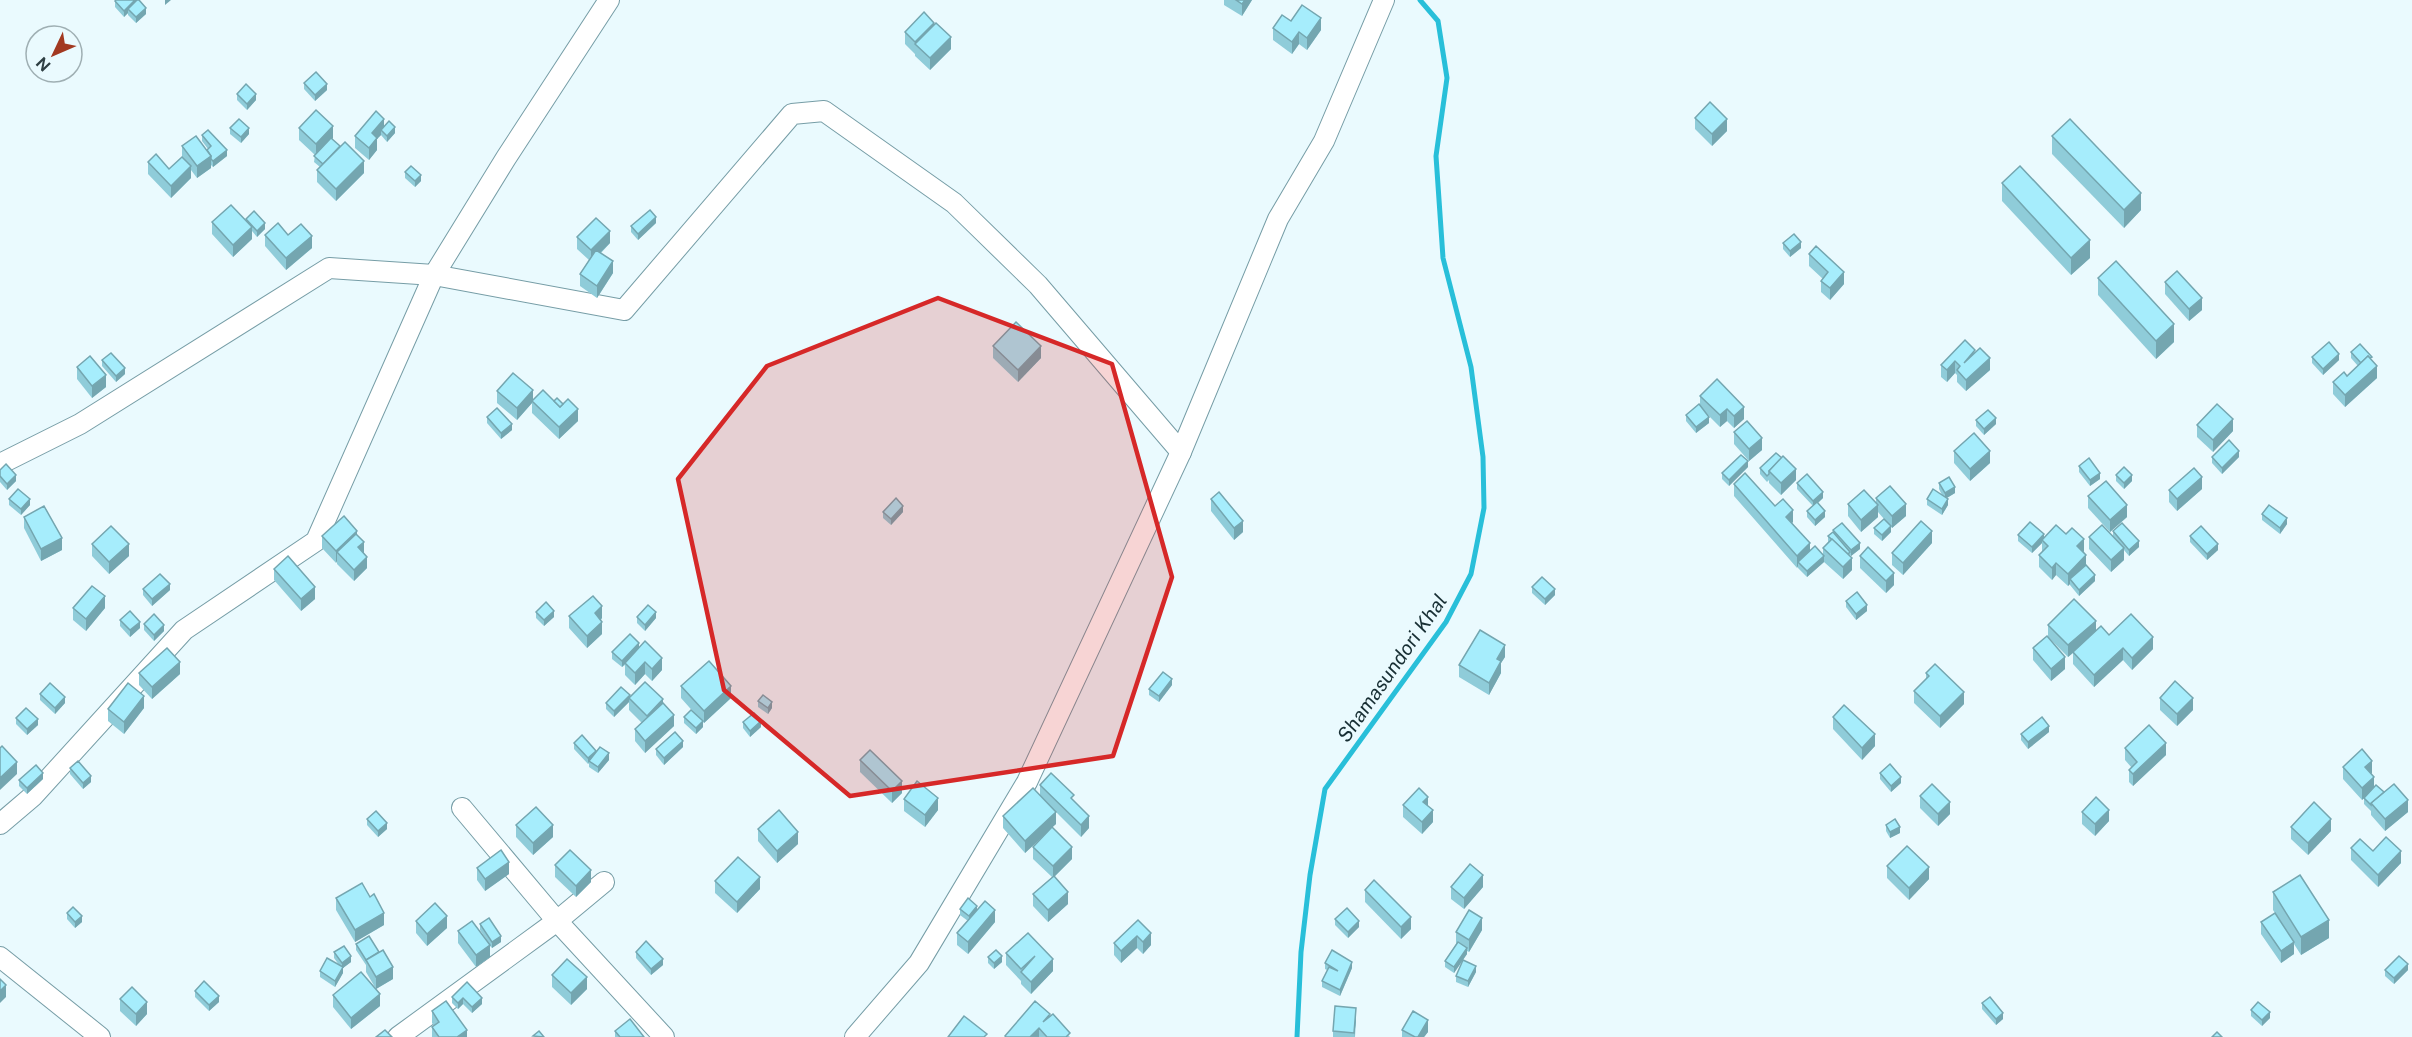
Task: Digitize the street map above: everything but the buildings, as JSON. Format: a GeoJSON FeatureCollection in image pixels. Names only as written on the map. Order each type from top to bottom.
{"type":"FeatureCollection","features":[{"type":"Feature","properties":{"kind":"street"},"geometry":{"type":"LineString","coordinates":[[0,824],[33,796],[184,630],[316,541],[434,275],[506,158],[609,0]]}},
{"type":"Feature","properties":{"kind":"street"},"geometry":{"type":"LineString","coordinates":[[855,1037],[919,963],[1027,782],[1181,452],[1278,219],[1324,141],[1384,0]]}},
{"type":"Feature","properties":{"kind":"street"},"geometry":{"type":"LineString","coordinates":[[0,464],[80,424],[329,268],[434,275],[624,310],[792,114],[824,111],[954,203],[1038,285],[1181,452]]}},
{"type":"Feature","properties":{"kind":"street"},"geometry":{"type":"LineString","coordinates":[[462,808],[557,921],[664,1037]]}},
{"type":"Feature","properties":{"kind":"street"},"geometry":{"type":"LineString","coordinates":[[398,1037],[557,921],[603,882]]}},
{"type":"Feature","properties":{"kind":"street"},"geometry":{"type":"LineString","coordinates":[[0,957],[100,1037]]}},
{"type":"Feature","properties":{"kind":"highlighted area"},"geometry":{"type":"Polygon","coordinates":[[[938,298],[1112,364],[1172,577],[1113,756],[850,796],[724,690],[678,479],[767,366],[938,298]]]}},
{"type":"Feature","properties":{"kind":"waterway","name":"Shamasundori Khal"},"geometry":{"type":"LineString","coordinates":[[1297,1037],[1301,952],[1310,875],[1325,789],[1446,622],[1471,574],[1484,508],[1483,457],[1471,367],[1443,258],[1436,156],[1447,78],[1438,21],[1420,0]]}}]}
